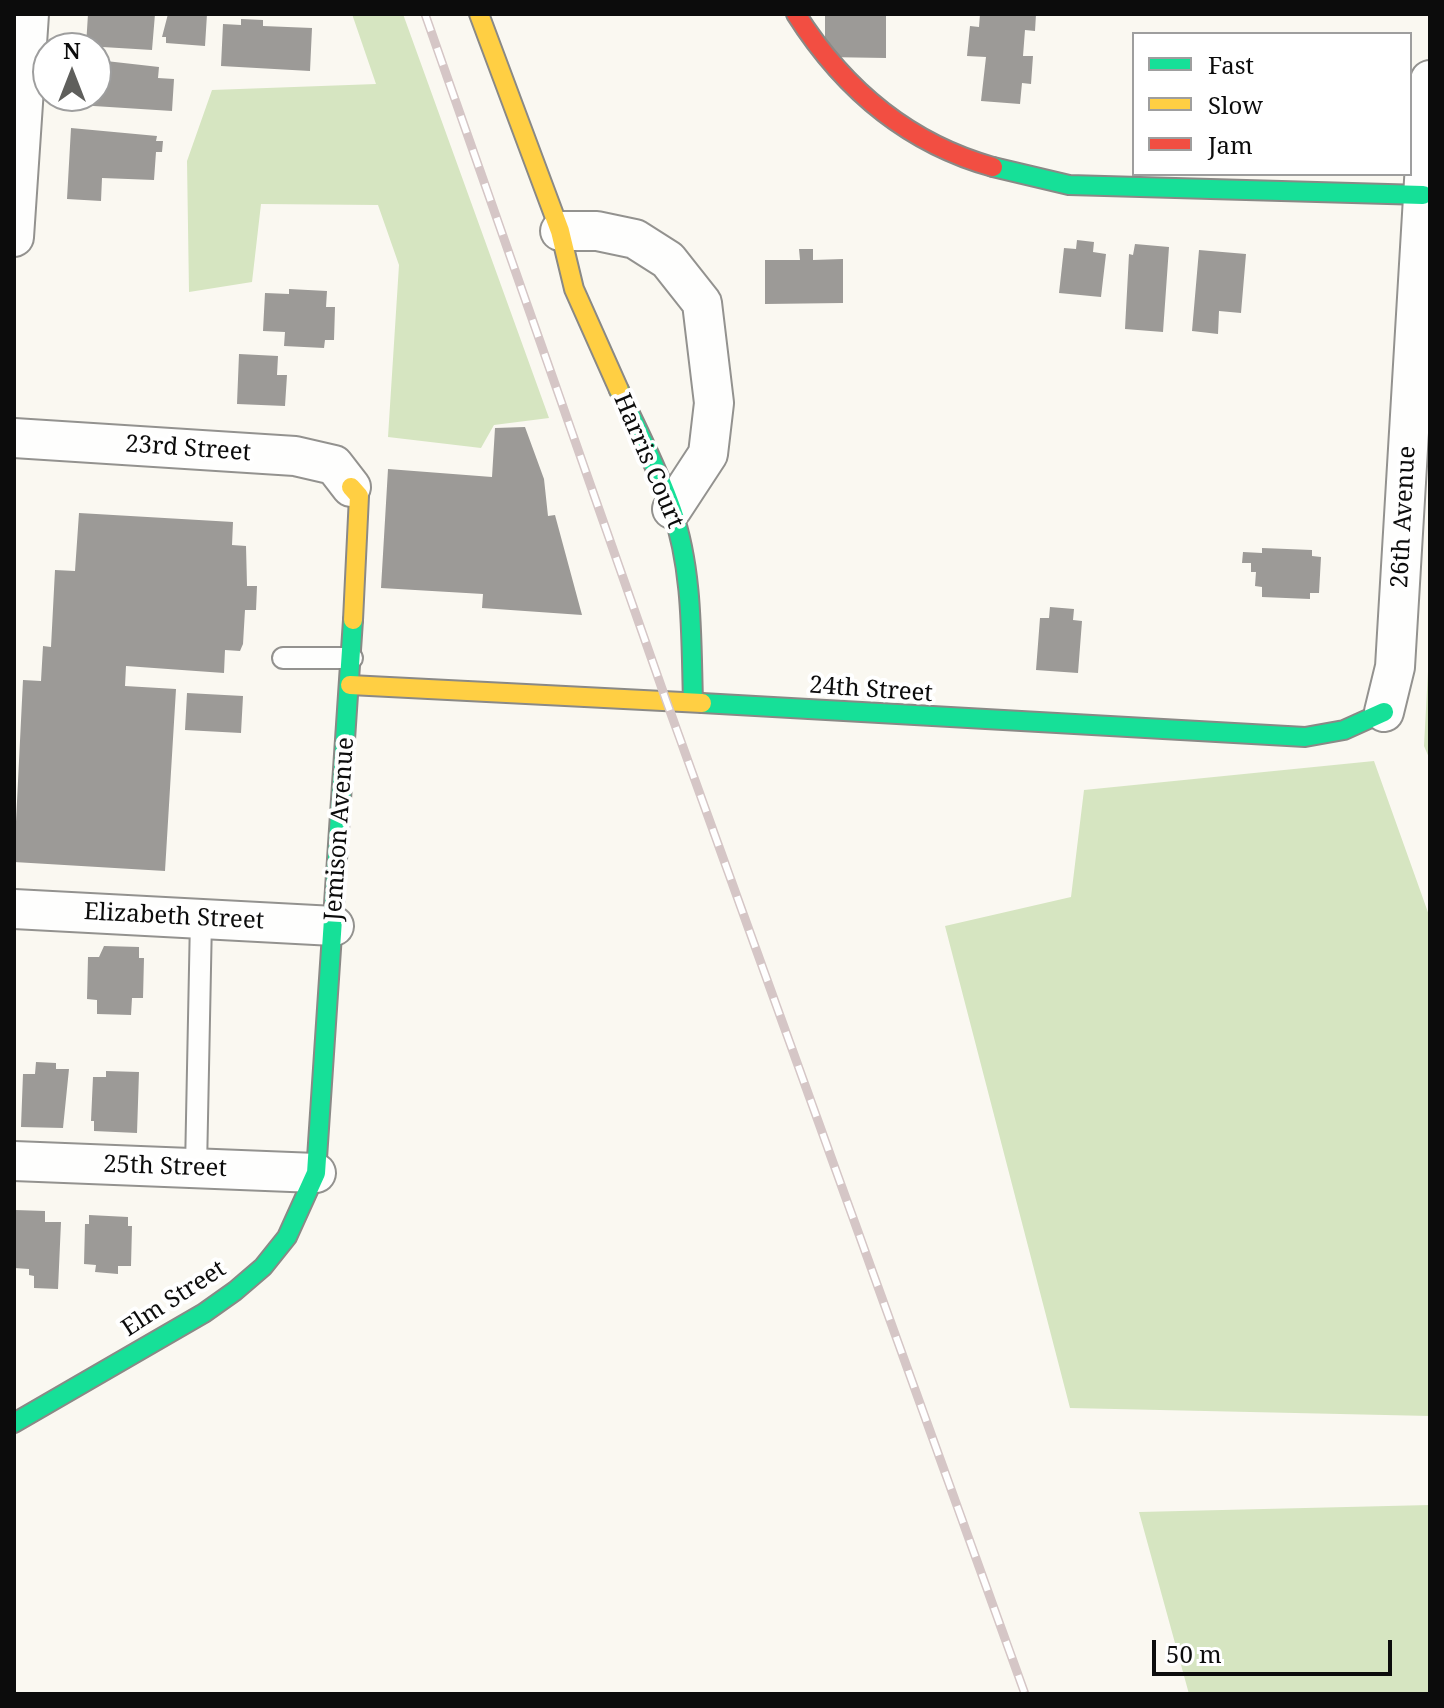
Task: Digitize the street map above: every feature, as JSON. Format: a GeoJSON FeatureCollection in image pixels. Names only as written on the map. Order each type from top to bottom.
{"type":"FeatureCollection","features":[{"type":"Feature","properties":{"kind":"street"},"geometry":{"type":"LineString","coordinates":[[14,237],[29,14]]}},
{"type":"Feature","properties":{"kind":"street","name":"Harris Court"},"geometry":{"type":"LineString","coordinates":[[479,14],[560,231],[574,289],[672,509],[682,541],[692,618],[693,701]]}},
{"type":"Feature","properties":{"kind":"street"},"geometry":{"type":"LineString","coordinates":[[796,14],[833,72],[860,98],[898,125],[995,168],[1069,185],[1423,195]]}},
{"type":"Feature","properties":{"kind":"street","name":"26th Avenue"},"geometry":{"type":"LineString","coordinates":[[1384,712],[1395,667],[1430,80]]}},
{"type":"Feature","properties":{"kind":"street"},"geometry":{"type":"LineString","coordinates":[[560,231],[597,231],[635,239],[668,260],[702,303],[714,403],[708,454],[672,509]]}},
{"type":"Feature","properties":{"kind":"street","name":"23rd Street"},"geometry":{"type":"LineString","coordinates":[[14,438],[295,456],[334,465],[351,487]]}},
{"type":"Feature","properties":{"kind":"street","name":"Jemison Avenue"},"geometry":{"type":"LineString","coordinates":[[316,1173],[352,658],[359,496],[351,487]]}},
{"type":"Feature","properties":{"kind":"street","name":"24th Street"},"geometry":{"type":"LineString","coordinates":[[350,685],[693,701],[912,718],[1305,737],[1344,730],[1384,712]]}},
{"type":"Feature","properties":{"kind":"street","name":"Elizabeth Street"},"geometry":{"type":"LineString","coordinates":[[14,909],[334,926]]}},
{"type":"Feature","properties":{"kind":"street","name":"25th Street"},"geometry":{"type":"LineString","coordinates":[[14,1161],[316,1173]]}},
{"type":"Feature","properties":{"kind":"street","name":"Elm Street"},"geometry":{"type":"LineString","coordinates":[[14,1423],[204,1313],[235,1291],[263,1267],[287,1237],[316,1173]]}},
{"type":"Feature","properties":{"kind":"lane"},"geometry":{"type":"LineString","coordinates":[[283,658],[352,658]]}},
{"type":"Feature","properties":{"kind":"lane"},"geometry":{"type":"LineString","coordinates":[[196,1168],[201,919]]}},
{"type":"Feature","properties":{"kind":"green space"},"geometry":{"type":"Polygon","coordinates":[[[352,14],[403,14],[549,418],[494,425],[481,448],[388,437],[399,265],[378,205],[261,204],[252,282],[189,292],[187,161],[212,90],[376,84],[352,14]]]}},
{"type":"Feature","properties":{"kind":"green space"},"geometry":{"type":"Polygon","coordinates":[[[1430,634],[1430,760],[1424,746],[1430,634]]]}},
{"type":"Feature","properties":{"kind":"green space"},"geometry":{"type":"Polygon","coordinates":[[[1374,761],[1430,918],[1430,1416],[1070,1408],[945,926],[1071,897],[1084,790],[1374,761]]]}},
{"type":"Feature","properties":{"kind":"green space"},"geometry":{"type":"Polygon","coordinates":[[[1430,1505],[1430,1694],[1189,1694],[1139,1512],[1430,1505]]]}},
{"type":"Feature","properties":{"kind":"building"},"geometry":{"type":"Polygon","coordinates":[[[88,14],[155,14],[152,50],[112,48],[112,32],[87,32],[88,14]]]}},
{"type":"Feature","properties":{"kind":"building"},"geometry":{"type":"Polygon","coordinates":[[[168,14],[207,14],[205,46],[166,43],[166,37],[162,37],[168,14]]]}},
{"type":"Feature","properties":{"kind":"building"},"geometry":{"type":"Polygon","coordinates":[[[825,14],[886,14],[886,58],[825,57],[825,14]]]}},
{"type":"Feature","properties":{"kind":"building"},"geometry":{"type":"Polygon","coordinates":[[[980,14],[1036,14],[1035,31],[1025,30],[1023,56],[1033,56],[1031,84],[1022,83],[1020,104],[981,101],[986,57],[967,56],[970,26],[979,27],[980,14]]]}},
{"type":"Feature","properties":{"kind":"building"},"geometry":{"type":"Polygon","coordinates":[[[241,19],[263,20],[263,26],[312,28],[310,71],[221,66],[223,24],[241,25],[241,19]]]}},
{"type":"Feature","properties":{"kind":"building"},"geometry":{"type":"Polygon","coordinates":[[[112,62],[159,67],[158,78],[174,79],[172,111],[112,107],[112,62]]]}},
{"type":"Feature","properties":{"kind":"building"},"geometry":{"type":"Polygon","coordinates":[[[71,128],[157,136],[156,141],[163,141],[162,152],[156,152],[154,180],[102,178],[101,201],[67,199],[71,128]]]}},
{"type":"Feature","properties":{"kind":"building"},"geometry":{"type":"Polygon","coordinates":[[[1077,240],[1094,242],[1093,252],[1106,254],[1101,297],[1059,293],[1064,248],[1076,249],[1077,240]]]}},
{"type":"Feature","properties":{"kind":"building"},"geometry":{"type":"Polygon","coordinates":[[[1135,244],[1169,247],[1163,332],[1125,329],[1129,254],[1133,255],[1135,244]]]}},
{"type":"Feature","properties":{"kind":"building"},"geometry":{"type":"Polygon","coordinates":[[[799,249],[813,249],[813,260],[843,259],[843,303],[765,304],[765,260],[800,260],[799,249]]]}},
{"type":"Feature","properties":{"kind":"building"},"geometry":{"type":"Polygon","coordinates":[[[1199,250],[1246,254],[1241,313],[1219,311],[1218,334],[1192,331],[1199,250]]]}},
{"type":"Feature","properties":{"kind":"building"},"geometry":{"type":"Polygon","coordinates":[[[289,289],[327,291],[326,307],[335,307],[334,340],[325,340],[324,348],[284,346],[285,332],[263,331],[265,293],[289,294],[289,289]]]}},
{"type":"Feature","properties":{"kind":"building"},"geometry":{"type":"Polygon","coordinates":[[[239,354],[278,356],[277,375],[287,375],[285,406],[237,404],[239,354]]]}},
{"type":"Feature","properties":{"kind":"building"},"geometry":{"type":"Polygon","coordinates":[[[525,427],[544,479],[548,516],[555,515],[582,615],[482,608],[483,594],[381,588],[388,469],[492,477],[495,428],[525,427]]]}},
{"type":"Feature","properties":{"kind":"building"},"geometry":{"type":"Polygon","coordinates":[[[79,513],[233,522],[232,545],[246,546],[247,586],[257,586],[256,610],[245,610],[243,644],[240,651],[225,650],[224,673],[126,666],[125,686],[176,689],[165,871],[14,862],[23,680],[41,681],[43,646],[51,647],[55,570],[75,571],[79,513]]]}},
{"type":"Feature","properties":{"kind":"building"},"geometry":{"type":"Polygon","coordinates":[[[1262,548],[1312,550],[1312,556],[1321,557],[1319,593],[1310,593],[1310,599],[1262,597],[1262,587],[1255,586],[1256,572],[1251,572],[1251,563],[1242,563],[1243,552],[1262,553],[1262,548]]]}},
{"type":"Feature","properties":{"kind":"building"},"geometry":{"type":"Polygon","coordinates":[[[1050,607],[1074,609],[1073,620],[1082,621],[1078,673],[1036,670],[1040,618],[1049,618],[1050,607]]]}},
{"type":"Feature","properties":{"kind":"building"},"geometry":{"type":"Polygon","coordinates":[[[187,693],[243,696],[241,733],[185,730],[187,693]]]}},
{"type":"Feature","properties":{"kind":"building"},"geometry":{"type":"Polygon","coordinates":[[[104,946],[139,947],[139,958],[144,958],[143,998],[132,998],[131,1015],[97,1014],[97,1000],[87,999],[88,957],[99,957],[104,946]]]}},
{"type":"Feature","properties":{"kind":"building"},"geometry":{"type":"Polygon","coordinates":[[[36,1062],[56,1063],[56,1069],[69,1069],[63,1128],[21,1127],[23,1074],[35,1074],[36,1062]]]}},
{"type":"Feature","properties":{"kind":"building"},"geometry":{"type":"Polygon","coordinates":[[[106,1071],[139,1072],[137,1133],[94,1131],[94,1121],[91,1121],[93,1077],[106,1077],[106,1071]]]}},
{"type":"Feature","properties":{"kind":"building"},"geometry":{"type":"Polygon","coordinates":[[[15,1210],[45,1211],[45,1222],[61,1222],[58,1289],[34,1288],[34,1276],[29,1275],[29,1269],[14,1268],[15,1210]]]}},
{"type":"Feature","properties":{"kind":"building"},"geometry":{"type":"Polygon","coordinates":[[[89,1215],[128,1217],[128,1226],[132,1226],[131,1266],[118,1266],[118,1274],[95,1272],[96,1265],[84,1264],[85,1224],[89,1224],[89,1215]]]}},
{"type":"Feature","properties":{"kind":"railway"},"geometry":{"type":"LineString","coordinates":[[425,14],[666,700],[1025,1694]]}},
{"type":"Feature","properties":{"kind":"traffic: fast"},"geometry":{"type":"LineString","coordinates":[[993,167],[1069,185],[1423,195]]}},
{"type":"Feature","properties":{"kind":"traffic: fast"},"geometry":{"type":"LineString","coordinates":[[619,390],[660,480],[679,533],[690,604],[693,701]]}},
{"type":"Feature","properties":{"kind":"traffic: fast"},"geometry":{"type":"LineString","coordinates":[[14,1423],[204,1313],[235,1291],[263,1267],[287,1237],[316,1173],[353,620]]}},
{"type":"Feature","properties":{"kind":"traffic: fast"},"geometry":{"type":"LineString","coordinates":[[702,703],[1305,737],[1344,730],[1384,712]]}},
{"type":"Feature","properties":{"kind":"traffic: slow"},"geometry":{"type":"LineString","coordinates":[[479,14],[560,231],[574,289],[619,390]]}},
{"type":"Feature","properties":{"kind":"traffic: slow"},"geometry":{"type":"LineString","coordinates":[[351,487],[359,496],[353,620]]}},
{"type":"Feature","properties":{"kind":"traffic: slow"},"geometry":{"type":"LineString","coordinates":[[350,685],[702,703]]}},
{"type":"Feature","properties":{"kind":"traffic: jam"},"geometry":{"type":"LineString","coordinates":[[796,14],[835,66],[880,109],[905,128],[933,143],[993,167]]}}]}
